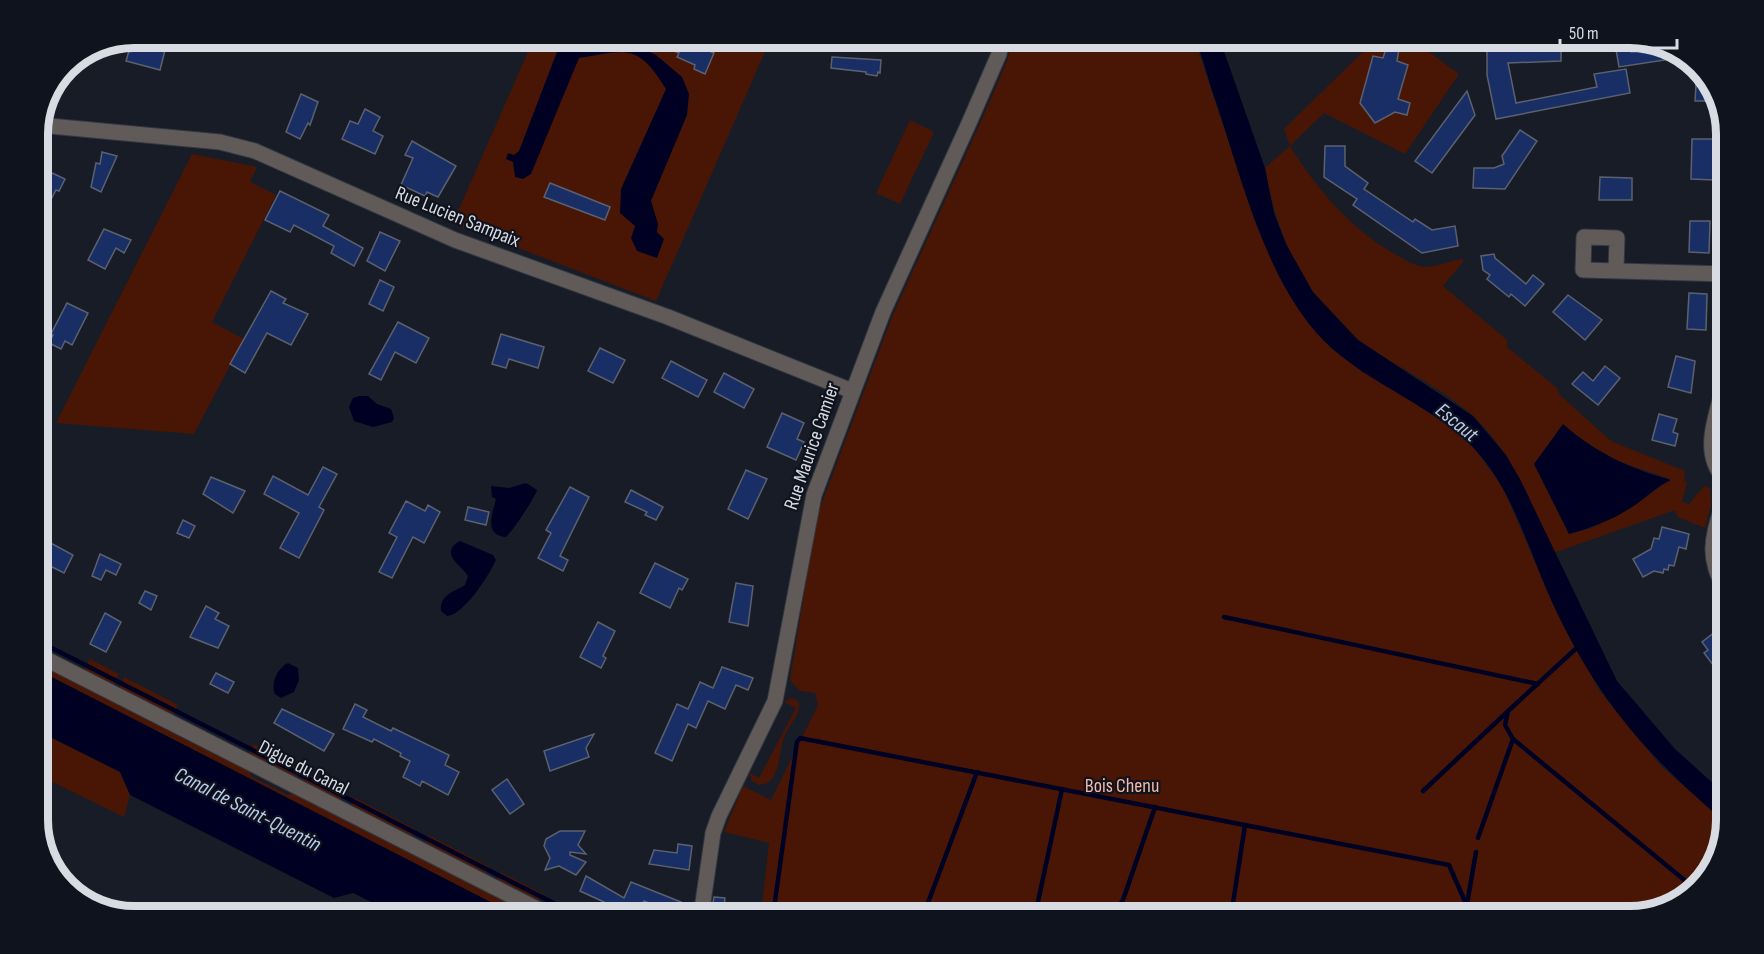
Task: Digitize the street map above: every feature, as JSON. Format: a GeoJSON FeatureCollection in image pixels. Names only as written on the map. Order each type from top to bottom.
{"type":"FeatureCollection","features":[{"type":"Feature","properties":{"kind":"street","name":"Rue Maurice Camier"},"geometry":{"type":"LineString","coordinates":[[702,906],[713,833],[730,789],[772,708],[783,666],[809,513],[883,312],[979,100],[998,48]]}},
{"type":"Feature","properties":{"kind":"street","name":"Rue Lucien Sampaix"},"geometry":{"type":"LineString","coordinates":[[48,126],[220,142],[255,151],[456,240],[659,314],[852,391]]}},
{"type":"Feature","properties":{"kind":"street"},"geometry":{"type":"LineString","coordinates":[[1616,270],[1716,274]]}},
{"type":"Feature","properties":{"kind":"street"},"geometry":{"type":"LineString","coordinates":[[1716,426],[1711,450],[1716,468]]}},
{"type":"Feature","properties":{"kind":"street"},"geometry":{"type":"LineString","coordinates":[[1716,536],[1712,553],[1716,572]]}},
{"type":"Feature","properties":{"kind":"street","name":"Digue du Canal"},"geometry":{"type":"LineString","coordinates":[[48,660],[531,906]]}},
{"type":"Feature","properties":{"kind":"green space"},"geometry":{"type":"Polygon","coordinates":[[[530,48],[767,48],[656,301],[453,223],[530,48]]]}},
{"type":"Feature","properties":{"kind":"green space","name":"Bois Chenu"},"geometry":{"type":"Polygon","coordinates":[[[1010,48],[1197,48],[1254,218],[1283,284],[1331,348],[1443,422],[1475,449],[1503,488],[1553,604],[1599,690],[1660,765],[1716,814],[1713,842],[1707,858],[1702,868],[1687,885],[1658,901],[1630,906],[762,906],[769,843],[724,832],[743,786],[771,800],[818,705],[815,693],[800,691],[790,680],[817,516],[892,317],[1007,61],[1010,48]]]}},
{"type":"Feature","properties":{"kind":"green space"},"geometry":{"type":"Polygon","coordinates":[[[1367,48],[1424,48],[1459,74],[1405,154],[1324,113],[1290,146],[1284,129],[1367,48]]]}},
{"type":"Feature","properties":{"kind":"green space"},"geometry":{"type":"Polygon","coordinates":[[[910,120],[934,132],[900,204],[876,193],[910,120]]]}},
{"type":"Feature","properties":{"kind":"green space"},"geometry":{"type":"Polygon","coordinates":[[[1290,146],[1323,193],[1349,220],[1378,244],[1413,264],[1424,267],[1461,259],[1464,261],[1443,286],[1507,340],[1507,347],[1557,388],[1560,395],[1611,441],[1685,471],[1684,481],[1687,482],[1682,502],[1689,504],[1704,486],[1710,488],[1711,505],[1705,528],[1678,517],[1675,510],[1554,553],[1510,463],[1499,446],[1473,416],[1446,395],[1359,340],[1323,306],[1308,285],[1285,240],[1265,168],[1290,146]],[[1578,437],[1534,464],[1569,534],[1592,528],[1642,500],[1670,479],[1614,460],[1578,437]]]}},
{"type":"Feature","properties":{"kind":"green space"},"geometry":{"type":"Polygon","coordinates":[[[192,154],[257,167],[250,182],[276,195],[212,322],[244,339],[194,434],[56,423],[192,154]]]}},
{"type":"Feature","properties":{"kind":"green space"},"geometry":{"type":"Polygon","coordinates":[[[90,659],[119,674],[112,686],[82,674],[90,659]]]}},
{"type":"Feature","properties":{"kind":"green space"},"geometry":{"type":"Polygon","coordinates":[[[48,666],[248,770],[252,777],[288,795],[295,793],[518,906],[498,906],[48,675],[48,666]]]}},
{"type":"Feature","properties":{"kind":"green space"},"geometry":{"type":"Polygon","coordinates":[[[124,677],[178,705],[171,717],[119,689],[124,677]]]}},
{"type":"Feature","properties":{"kind":"green space"},"geometry":{"type":"Polygon","coordinates":[[[792,698],[798,701],[799,710],[785,735],[776,772],[768,783],[760,785],[752,781],[749,773],[759,778],[796,708],[784,702],[792,698]]]}},
{"type":"Feature","properties":{"kind":"green space"},"geometry":{"type":"Polygon","coordinates":[[[48,736],[120,772],[130,795],[124,817],[48,780],[48,736]]]}},
{"type":"Feature","properties":{"kind":"green space"},"geometry":{"type":"Polygon","coordinates":[[[254,744],[302,769],[296,779],[247,757],[254,744]]]}},
{"type":"Feature","properties":{"kind":"green space"},"geometry":{"type":"Polygon","coordinates":[[[306,772],[344,792],[339,804],[301,782],[306,772]]]}},
{"type":"Feature","properties":{"kind":"green space"},"geometry":{"type":"Polygon","coordinates":[[[355,798],[415,829],[411,837],[349,809],[355,798]]]}},
{"type":"Feature","properties":{"kind":"green space"},"geometry":{"type":"Polygon","coordinates":[[[428,835],[490,867],[485,876],[423,844],[428,835]]]}},
{"type":"Feature","properties":{"kind":"green space"},"geometry":{"type":"Polygon","coordinates":[[[500,872],[543,894],[539,900],[497,882],[500,872]]]}},
{"type":"Feature","properties":{"kind":"water"},"geometry":{"type":"Polygon","coordinates":[[[558,48],[642,48],[656,55],[682,77],[689,94],[687,115],[651,201],[658,224],[657,232],[664,239],[657,258],[637,251],[631,238],[635,226],[620,213],[621,189],[666,89],[656,74],[639,57],[620,52],[579,58],[531,174],[523,179],[515,177],[513,162],[506,159],[508,153],[514,155],[519,151],[558,48]]]}},
{"type":"Feature","properties":{"kind":"water","name":"Escaut"},"geometry":{"type":"Polygon","coordinates":[[[1198,48],[1223,48],[1265,168],[1274,213],[1286,244],[1313,292],[1358,340],[1473,416],[1506,455],[1520,479],[1617,681],[1675,749],[1716,786],[1716,814],[1647,749],[1605,696],[1586,667],[1552,602],[1500,483],[1472,446],[1428,412],[1380,383],[1334,350],[1314,330],[1296,306],[1267,251],[1255,221],[1198,48]]]}},
{"type":"Feature","properties":{"kind":"water"},"geometry":{"type":"Polygon","coordinates":[[[368,396],[377,404],[391,409],[394,418],[392,422],[373,427],[354,421],[349,407],[353,398],[368,396]]]}},
{"type":"Feature","properties":{"kind":"water"},"geometry":{"type":"Polygon","coordinates":[[[1563,424],[1600,451],[1642,471],[1671,480],[1615,517],[1569,534],[1534,464],[1563,424]]]}},
{"type":"Feature","properties":{"kind":"water"},"geometry":{"type":"Polygon","coordinates":[[[526,483],[537,490],[536,494],[509,534],[506,537],[499,535],[492,528],[491,523],[496,499],[492,497],[491,486],[509,488],[526,483]]]}},
{"type":"Feature","properties":{"kind":"water"},"geometry":{"type":"Polygon","coordinates":[[[460,541],[493,555],[496,560],[468,602],[454,614],[447,616],[441,611],[445,597],[465,585],[468,576],[451,555],[451,550],[460,541]]]}},
{"type":"Feature","properties":{"kind":"water"},"geometry":{"type":"Polygon","coordinates":[[[288,663],[298,668],[299,680],[294,692],[281,698],[275,694],[274,681],[278,672],[288,663]]]}},
{"type":"Feature","properties":{"kind":"water","name":"Canal de Saint-Quentin"},"geometry":{"type":"Polygon","coordinates":[[[48,675],[498,906],[380,906],[353,893],[334,898],[130,795],[120,772],[48,736],[48,675]]]}},
{"type":"Feature","properties":{"kind":"building"},"geometry":{"type":"Polygon","coordinates":[[[130,48],[165,50],[160,70],[126,61],[130,48]]]}},
{"type":"Feature","properties":{"kind":"building"},"geometry":{"type":"Polygon","coordinates":[[[667,48],[702,48],[714,53],[705,74],[694,69],[695,65],[677,57],[679,53],[667,48]]]}},
{"type":"Feature","properties":{"kind":"building"},"geometry":{"type":"Polygon","coordinates":[[[1386,48],[1399,49],[1397,61],[1408,65],[1398,99],[1410,103],[1407,115],[1395,112],[1375,123],[1360,103],[1373,56],[1383,58],[1386,48]]]}},
{"type":"Feature","properties":{"kind":"building"},"geometry":{"type":"Polygon","coordinates":[[[1451,48],[1561,48],[1561,61],[1508,63],[1516,103],[1597,87],[1594,74],[1626,69],[1630,93],[1496,119],[1487,75],[1487,51],[1455,51],[1451,48]]]}},
{"type":"Feature","properties":{"kind":"building"},"geometry":{"type":"Polygon","coordinates":[[[1616,48],[1630,48],[1631,52],[1652,51],[1672,59],[1619,67],[1616,48]]]}},
{"type":"Feature","properties":{"kind":"building"},"geometry":{"type":"Polygon","coordinates":[[[832,57],[881,60],[880,73],[878,72],[877,76],[866,74],[866,72],[831,68],[832,57]]]}},
{"type":"Feature","properties":{"kind":"building"},"geometry":{"type":"Polygon","coordinates":[[[1696,79],[1709,101],[1695,101],[1696,79]]]}},
{"type":"Feature","properties":{"kind":"building"},"geometry":{"type":"Polygon","coordinates":[[[1467,91],[1475,115],[1432,173],[1415,161],[1467,91]]]}},
{"type":"Feature","properties":{"kind":"building"},"geometry":{"type":"Polygon","coordinates":[[[301,94],[318,102],[310,125],[308,123],[300,139],[286,132],[301,94]]]}},
{"type":"Feature","properties":{"kind":"building"},"geometry":{"type":"Polygon","coordinates":[[[365,109],[380,117],[373,131],[383,136],[375,154],[342,139],[350,121],[358,124],[365,109]]]}},
{"type":"Feature","properties":{"kind":"building"},"geometry":{"type":"Polygon","coordinates":[[[1520,130],[1537,141],[1505,189],[1473,188],[1474,168],[1494,168],[1504,164],[1502,156],[1520,130]]]}},
{"type":"Feature","properties":{"kind":"building"},"geometry":{"type":"Polygon","coordinates":[[[1692,139],[1713,139],[1714,180],[1691,179],[1692,139]]]}},
{"type":"Feature","properties":{"kind":"building"},"geometry":{"type":"Polygon","coordinates":[[[412,141],[456,166],[438,197],[427,192],[425,196],[401,185],[413,158],[405,155],[412,141]]]}},
{"type":"Feature","properties":{"kind":"building"},"geometry":{"type":"Polygon","coordinates":[[[1325,146],[1345,146],[1345,166],[1368,183],[1364,189],[1413,222],[1415,219],[1432,230],[1455,226],[1458,246],[1422,253],[1353,205],[1357,199],[1324,177],[1325,146]]]}},
{"type":"Feature","properties":{"kind":"building"},"geometry":{"type":"Polygon","coordinates":[[[102,152],[117,156],[101,192],[91,187],[96,163],[100,164],[102,152]]]}},
{"type":"Feature","properties":{"kind":"building"},"geometry":{"type":"Polygon","coordinates":[[[48,171],[65,179],[59,191],[56,190],[48,205],[48,171]]]}},
{"type":"Feature","properties":{"kind":"building"},"geometry":{"type":"Polygon","coordinates":[[[1600,177],[1632,178],[1632,200],[1599,200],[1600,177]]]}},
{"type":"Feature","properties":{"kind":"building"},"geometry":{"type":"Polygon","coordinates":[[[550,183],[610,207],[605,220],[544,197],[550,183]]]}},
{"type":"Feature","properties":{"kind":"building"},"geometry":{"type":"Polygon","coordinates":[[[280,191],[329,215],[323,226],[363,248],[354,266],[331,253],[334,246],[294,225],[290,232],[265,220],[280,191]]]}},
{"type":"Feature","properties":{"kind":"building"},"geometry":{"type":"Polygon","coordinates":[[[1690,221],[1710,221],[1709,253],[1689,252],[1690,221]]]}},
{"type":"Feature","properties":{"kind":"building"},"geometry":{"type":"Polygon","coordinates":[[[104,229],[131,240],[124,253],[116,248],[105,269],[88,260],[104,229]]]}},
{"type":"Feature","properties":{"kind":"building"},"geometry":{"type":"Polygon","coordinates":[[[380,232],[400,241],[385,271],[367,261],[380,232]]]}},
{"type":"Feature","properties":{"kind":"building"},"geometry":{"type":"Polygon","coordinates":[[[1494,254],[1495,258],[1526,284],[1533,275],[1544,284],[1525,306],[1511,294],[1509,297],[1487,279],[1490,275],[1483,270],[1481,256],[1494,254]]]}},
{"type":"Feature","properties":{"kind":"building"},"geometry":{"type":"Polygon","coordinates":[[[380,280],[394,287],[383,311],[369,304],[380,280]]]}},
{"type":"Feature","properties":{"kind":"building"},"geometry":{"type":"Polygon","coordinates":[[[271,291],[286,299],[283,303],[308,314],[291,345],[267,333],[245,373],[230,364],[271,291]]]}},
{"type":"Feature","properties":{"kind":"building"},"geometry":{"type":"Polygon","coordinates":[[[1689,293],[1707,294],[1706,330],[1687,329],[1689,293]]]}},
{"type":"Feature","properties":{"kind":"building"},"geometry":{"type":"Polygon","coordinates":[[[1568,295],[1602,320],[1585,340],[1553,312],[1568,295]]]}},
{"type":"Feature","properties":{"kind":"building"},"geometry":{"type":"Polygon","coordinates":[[[67,303],[88,313],[72,345],[65,341],[61,349],[49,343],[53,335],[51,334],[67,303]]]}},
{"type":"Feature","properties":{"kind":"building"},"geometry":{"type":"Polygon","coordinates":[[[398,322],[429,338],[416,363],[395,352],[381,380],[369,374],[398,322]]]}},
{"type":"Feature","properties":{"kind":"building"},"geometry":{"type":"Polygon","coordinates":[[[501,334],[544,347],[538,368],[509,359],[506,368],[492,364],[501,334]]]}},
{"type":"Feature","properties":{"kind":"building"},"geometry":{"type":"Polygon","coordinates":[[[600,348],[625,360],[613,383],[588,371],[600,348]]]}},
{"type":"Feature","properties":{"kind":"building"},"geometry":{"type":"Polygon","coordinates":[[[1676,356],[1695,361],[1691,393],[1668,387],[1676,356]]]}},
{"type":"Feature","properties":{"kind":"building"},"geometry":{"type":"Polygon","coordinates":[[[671,361],[707,380],[698,397],[662,378],[671,361]]]}},
{"type":"Feature","properties":{"kind":"building"},"geometry":{"type":"Polygon","coordinates":[[[1605,366],[1620,378],[1598,405],[1572,384],[1583,372],[1593,381],[1605,366]]]}},
{"type":"Feature","properties":{"kind":"building"},"geometry":{"type":"Polygon","coordinates":[[[724,373],[754,389],[744,408],[714,392],[724,373]]]}},
{"type":"Feature","properties":{"kind":"building"},"geometry":{"type":"Polygon","coordinates":[[[782,413],[804,423],[797,439],[804,442],[796,460],[767,447],[782,413]]]}},
{"type":"Feature","properties":{"kind":"building"},"geometry":{"type":"Polygon","coordinates":[[[1659,414],[1677,419],[1673,432],[1678,434],[1675,446],[1652,440],[1659,414]]]}},
{"type":"Feature","properties":{"kind":"building"},"geometry":{"type":"Polygon","coordinates":[[[323,467],[337,474],[319,507],[324,510],[299,558],[280,548],[299,513],[264,494],[273,476],[308,495],[323,467]]]}},
{"type":"Feature","properties":{"kind":"building"},"geometry":{"type":"Polygon","coordinates":[[[746,470],[767,479],[748,519],[728,509],[746,470]]]}},
{"type":"Feature","properties":{"kind":"building"},"geometry":{"type":"Polygon","coordinates":[[[211,477],[245,491],[233,513],[203,494],[211,477]]]}},
{"type":"Feature","properties":{"kind":"building"},"geometry":{"type":"Polygon","coordinates":[[[570,487],[589,497],[560,556],[568,560],[563,571],[538,558],[551,533],[546,530],[570,487]]]}},
{"type":"Feature","properties":{"kind":"building"},"geometry":{"type":"Polygon","coordinates":[[[631,490],[663,507],[656,520],[645,515],[647,512],[625,502],[631,490]]]}},
{"type":"Feature","properties":{"kind":"building"},"geometry":{"type":"Polygon","coordinates":[[[406,501],[425,511],[428,505],[440,512],[424,543],[413,537],[392,578],[379,572],[397,537],[389,533],[406,501]]]}},
{"type":"Feature","properties":{"kind":"building"},"geometry":{"type":"Polygon","coordinates":[[[468,507],[489,512],[486,525],[465,520],[468,507]]]}},
{"type":"Feature","properties":{"kind":"building"},"geometry":{"type":"Polygon","coordinates":[[[183,520],[195,526],[189,538],[177,533],[183,520]]]}},
{"type":"Feature","properties":{"kind":"building"},"geometry":{"type":"Polygon","coordinates":[[[1662,527],[1689,534],[1686,549],[1679,547],[1674,566],[1669,565],[1668,570],[1664,569],[1663,573],[1654,571],[1643,577],[1633,559],[1651,549],[1654,538],[1659,539],[1662,527]]]}},
{"type":"Feature","properties":{"kind":"building"},"geometry":{"type":"Polygon","coordinates":[[[48,542],[73,555],[64,573],[48,565],[48,542]]]}},
{"type":"Feature","properties":{"kind":"building"},"geometry":{"type":"Polygon","coordinates":[[[100,554],[121,564],[116,575],[106,570],[101,580],[92,576],[100,554]]]}},
{"type":"Feature","properties":{"kind":"building"},"geometry":{"type":"Polygon","coordinates":[[[655,563],[688,579],[682,590],[679,588],[670,608],[640,593],[655,563]]]}},
{"type":"Feature","properties":{"kind":"building"},"geometry":{"type":"Polygon","coordinates":[[[736,583],[753,586],[748,626],[729,622],[736,583]]]}},
{"type":"Feature","properties":{"kind":"building"},"geometry":{"type":"Polygon","coordinates":[[[145,591],[157,596],[151,610],[139,603],[145,591]]]}},
{"type":"Feature","properties":{"kind":"building"},"geometry":{"type":"Polygon","coordinates":[[[206,606],[219,613],[215,619],[229,626],[218,648],[190,637],[206,606]]]}},
{"type":"Feature","properties":{"kind":"building"},"geometry":{"type":"Polygon","coordinates":[[[105,613],[121,622],[106,652],[90,644],[105,613]]]}},
{"type":"Feature","properties":{"kind":"building"},"geometry":{"type":"Polygon","coordinates":[[[598,622],[615,631],[603,656],[606,658],[601,668],[580,657],[598,622]]]}},
{"type":"Feature","properties":{"kind":"building"},"geometry":{"type":"Polygon","coordinates":[[[1716,633],[1716,669],[1704,653],[1708,650],[1702,642],[1716,633]]]}},
{"type":"Feature","properties":{"kind":"building"},"geometry":{"type":"Polygon","coordinates":[[[722,667],[753,678],[748,690],[736,685],[725,709],[708,701],[696,728],[688,724],[672,761],[655,753],[677,704],[688,709],[700,682],[713,688],[722,667]]]}},
{"type":"Feature","properties":{"kind":"building"},"geometry":{"type":"Polygon","coordinates":[[[216,673],[234,682],[228,693],[210,684],[216,673]]]}},
{"type":"Feature","properties":{"kind":"building"},"geometry":{"type":"Polygon","coordinates":[[[355,704],[367,710],[363,717],[391,731],[393,728],[449,755],[445,765],[459,772],[448,795],[422,781],[420,786],[403,777],[410,761],[400,756],[401,753],[374,739],[372,742],[343,729],[355,704]]]}},
{"type":"Feature","properties":{"kind":"building"},"geometry":{"type":"Polygon","coordinates":[[[282,709],[334,734],[324,751],[274,723],[282,709]]]}},
{"type":"Feature","properties":{"kind":"building"},"geometry":{"type":"Polygon","coordinates":[[[594,734],[586,748],[589,757],[550,771],[544,751],[594,734]]]}},
{"type":"Feature","properties":{"kind":"building"},"geometry":{"type":"Polygon","coordinates":[[[507,779],[524,804],[510,814],[492,790],[507,779]]]}},
{"type":"Feature","properties":{"kind":"building"},"geometry":{"type":"Polygon","coordinates":[[[560,831],[585,831],[578,845],[586,854],[570,852],[570,855],[586,862],[576,875],[559,866],[545,870],[550,858],[544,846],[546,839],[560,831]]]}},
{"type":"Feature","properties":{"kind":"building"},"geometry":{"type":"Polygon","coordinates":[[[678,844],[692,846],[689,870],[649,864],[654,850],[677,853],[678,844]]]}},
{"type":"Feature","properties":{"kind":"building"},"geometry":{"type":"Polygon","coordinates":[[[586,876],[624,898],[631,882],[681,902],[680,906],[656,906],[644,901],[642,906],[602,906],[604,902],[580,891],[586,876]]]}},
{"type":"Feature","properties":{"kind":"building"},"geometry":{"type":"Polygon","coordinates":[[[714,897],[725,898],[724,906],[713,906],[714,897]]]}},
{"type":"Feature","properties":{"kind":"waterway"},"geometry":{"type":"LineString","coordinates":[[1224,617],[1538,684]]}},
{"type":"Feature","properties":{"kind":"waterway"},"geometry":{"type":"LineString","coordinates":[[1478,838],[1513,739],[1505,725],[1508,711],[1581,644]]}},
{"type":"Feature","properties":{"kind":"waterway"},"geometry":{"type":"LineString","coordinates":[[48,646],[559,906]]}},
{"type":"Feature","properties":{"kind":"waterway"},"geometry":{"type":"LineString","coordinates":[[1423,791],[1506,713]]}},
{"type":"Feature","properties":{"kind":"waterway"},"geometry":{"type":"LineString","coordinates":[[774,906],[797,742],[800,738],[1449,865],[1467,906]]}},
{"type":"Feature","properties":{"kind":"waterway"},"geometry":{"type":"LineString","coordinates":[[1513,739],[1689,883]]}},
{"type":"Feature","properties":{"kind":"waterway"},"geometry":{"type":"LineString","coordinates":[[927,906],[977,772]]}},
{"type":"Feature","properties":{"kind":"waterway"},"geometry":{"type":"LineString","coordinates":[[1037,906],[1062,789]]}},
{"type":"Feature","properties":{"kind":"waterway"},"geometry":{"type":"LineString","coordinates":[[1118,906],[1123,900],[1155,807]]}},
{"type":"Feature","properties":{"kind":"waterway"},"geometry":{"type":"LineString","coordinates":[[1233,906],[1245,825]]}},
{"type":"Feature","properties":{"kind":"waterway"},"geometry":{"type":"LineString","coordinates":[[1467,906],[1476,852]]}}]}
